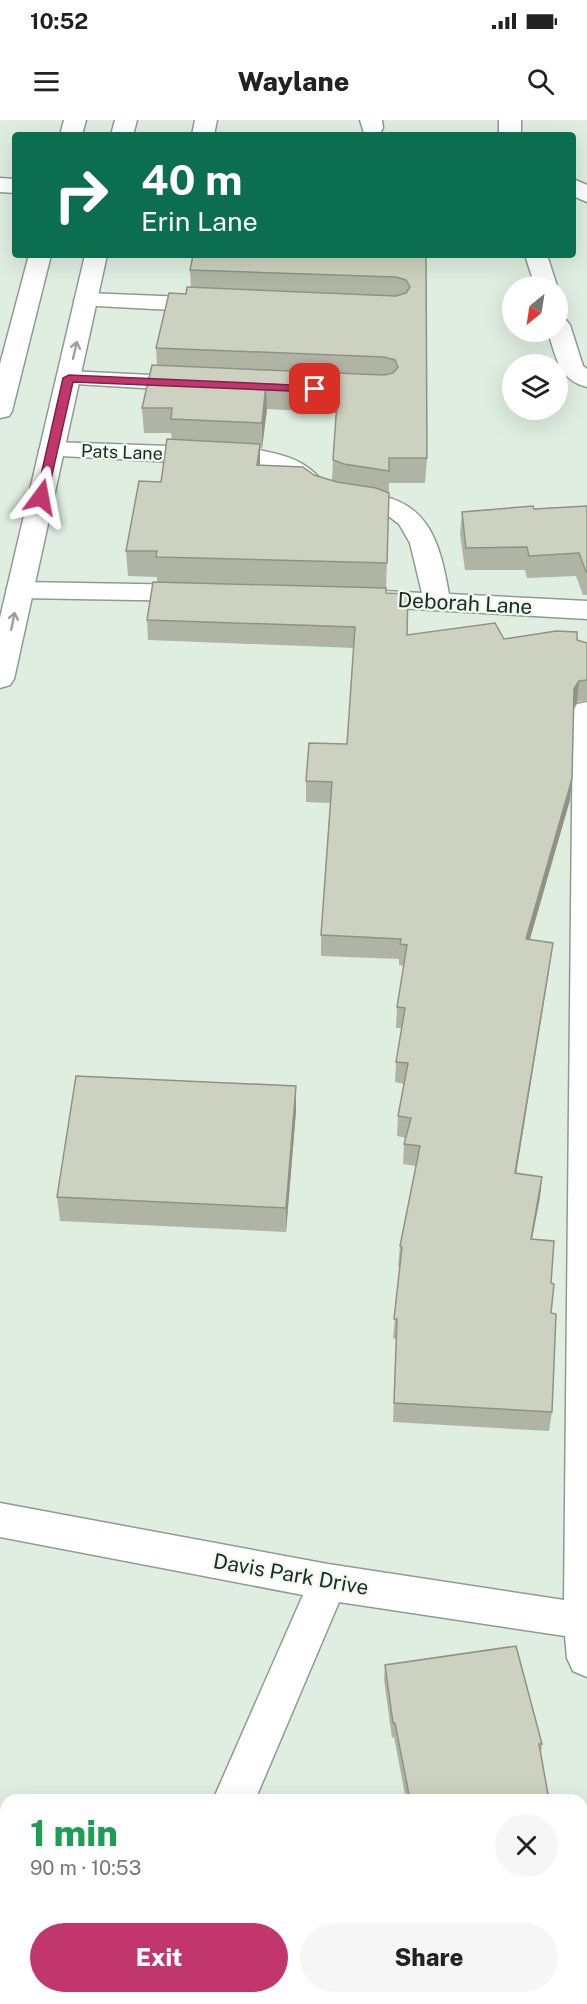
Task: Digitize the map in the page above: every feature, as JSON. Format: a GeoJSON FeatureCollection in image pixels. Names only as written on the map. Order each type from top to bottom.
{"type":"FeatureCollection","features":[{"type":"Feature","properties":{"kind":"street"},"geometry":{"type":"LineString","coordinates":[[0,411],[39,258]]}},
{"type":"Feature","properties":{"kind":"street"},"geometry":{"type":"LineString","coordinates":[[0,679],[95,258]]}},
{"type":"Feature","properties":{"kind":"street"},"geometry":{"type":"LineString","coordinates":[[537,258],[543,276]]}},
{"type":"Feature","properties":{"kind":"street"},"geometry":{"type":"LineString","coordinates":[[86,300],[232,305]]}},
{"type":"Feature","properties":{"kind":"street"},"geometry":{"type":"LineString","coordinates":[[563,342],[572,370],[587,380]]}},
{"type":"Feature","properties":{"kind":"street"},"geometry":{"type":"LineString","coordinates":[[69,378],[218,385]]}},
{"type":"Feature","properties":{"kind":"street","name":"Pats Lane"},"geometry":{"type":"LineString","coordinates":[[52,450],[255,457],[279,463],[300,473],[321,492],[342,499],[383,505],[403,513],[415,524],[429,559],[437,602]]}},
{"type":"Feature","properties":{"kind":"street"},"geometry":{"type":"LineString","coordinates":[[20,590],[219,594]]}},
{"type":"Feature","properties":{"kind":"street","name":"Deborah Lane"},"geometry":{"type":"LineString","coordinates":[[335,596],[587,610]]}},
{"type":"Feature","properties":{"kind":"street"},"geometry":{"type":"LineString","coordinates":[[585,1640],[587,711]]}},
{"type":"Feature","properties":{"kind":"street","name":"Davis Park Drive"},"geometry":{"type":"LineString","coordinates":[[0,1520],[328,1582],[585,1640]]}},
{"type":"Feature","properties":{"kind":"street"},"geometry":{"type":"LineString","coordinates":[[237,1794],[328,1582]]}},
{"type":"Feature","properties":{"kind":"building"},"geometry":{"type":"Polygon","coordinates":[[[192,258],[426,258],[427,458],[389,458],[389,471],[344,464],[333,460],[338,388],[266,384],[262,423],[171,419],[172,408],[142,408],[152,365],[384,375],[393,373],[398,367],[395,360],[384,357],[156,348],[169,293],[186,294],[187,287],[396,296],[406,293],[410,287],[406,280],[396,277],[190,270],[192,258]]]}},
{"type":"Feature","properties":{"kind":"building"},"geometry":{"type":"Polygon","coordinates":[[[167,439],[260,444],[257,465],[303,467],[314,475],[337,482],[376,488],[389,493],[387,563],[156,557],[157,551],[126,551],[139,481],[161,482],[167,439]]]}},
{"type":"Feature","properties":{"kind":"building"},"geometry":{"type":"Polygon","coordinates":[[[533,506],[534,509],[587,506],[587,572],[579,553],[529,556],[527,547],[466,548],[462,512],[533,506]]]}},
{"type":"Feature","properties":{"kind":"building"},"geometry":{"type":"Polygon","coordinates":[[[153,582],[386,588],[386,593],[408,594],[407,635],[495,623],[504,639],[556,631],[577,632],[577,640],[587,643],[587,680],[579,681],[574,689],[572,779],[526,939],[553,943],[515,1173],[542,1177],[531,1239],[554,1241],[551,1313],[556,1314],[552,1412],[394,1403],[397,1319],[394,1319],[402,1247],[400,1246],[420,1146],[404,1144],[411,1118],[398,1116],[408,1063],[396,1062],[405,1008],[397,1007],[407,945],[400,944],[401,939],[321,935],[332,782],[306,781],[309,743],[347,744],[355,627],[147,620],[153,582]]]}},
{"type":"Feature","properties":{"kind":"building"},"geometry":{"type":"Polygon","coordinates":[[[76,1076],[296,1086],[286,1208],[57,1197],[76,1076]]]}},
{"type":"Feature","properties":{"kind":"building"},"geometry":{"type":"Polygon","coordinates":[[[516,1646],[542,1744],[539,1744],[548,1794],[409,1794],[395,1723],[393,1723],[385,1665],[516,1646]]]}},
{"type":"Feature","properties":{"kind":"route"},"geometry":{"type":"LineString","coordinates":[[41,497],[69,378],[315,389]]}}]}
